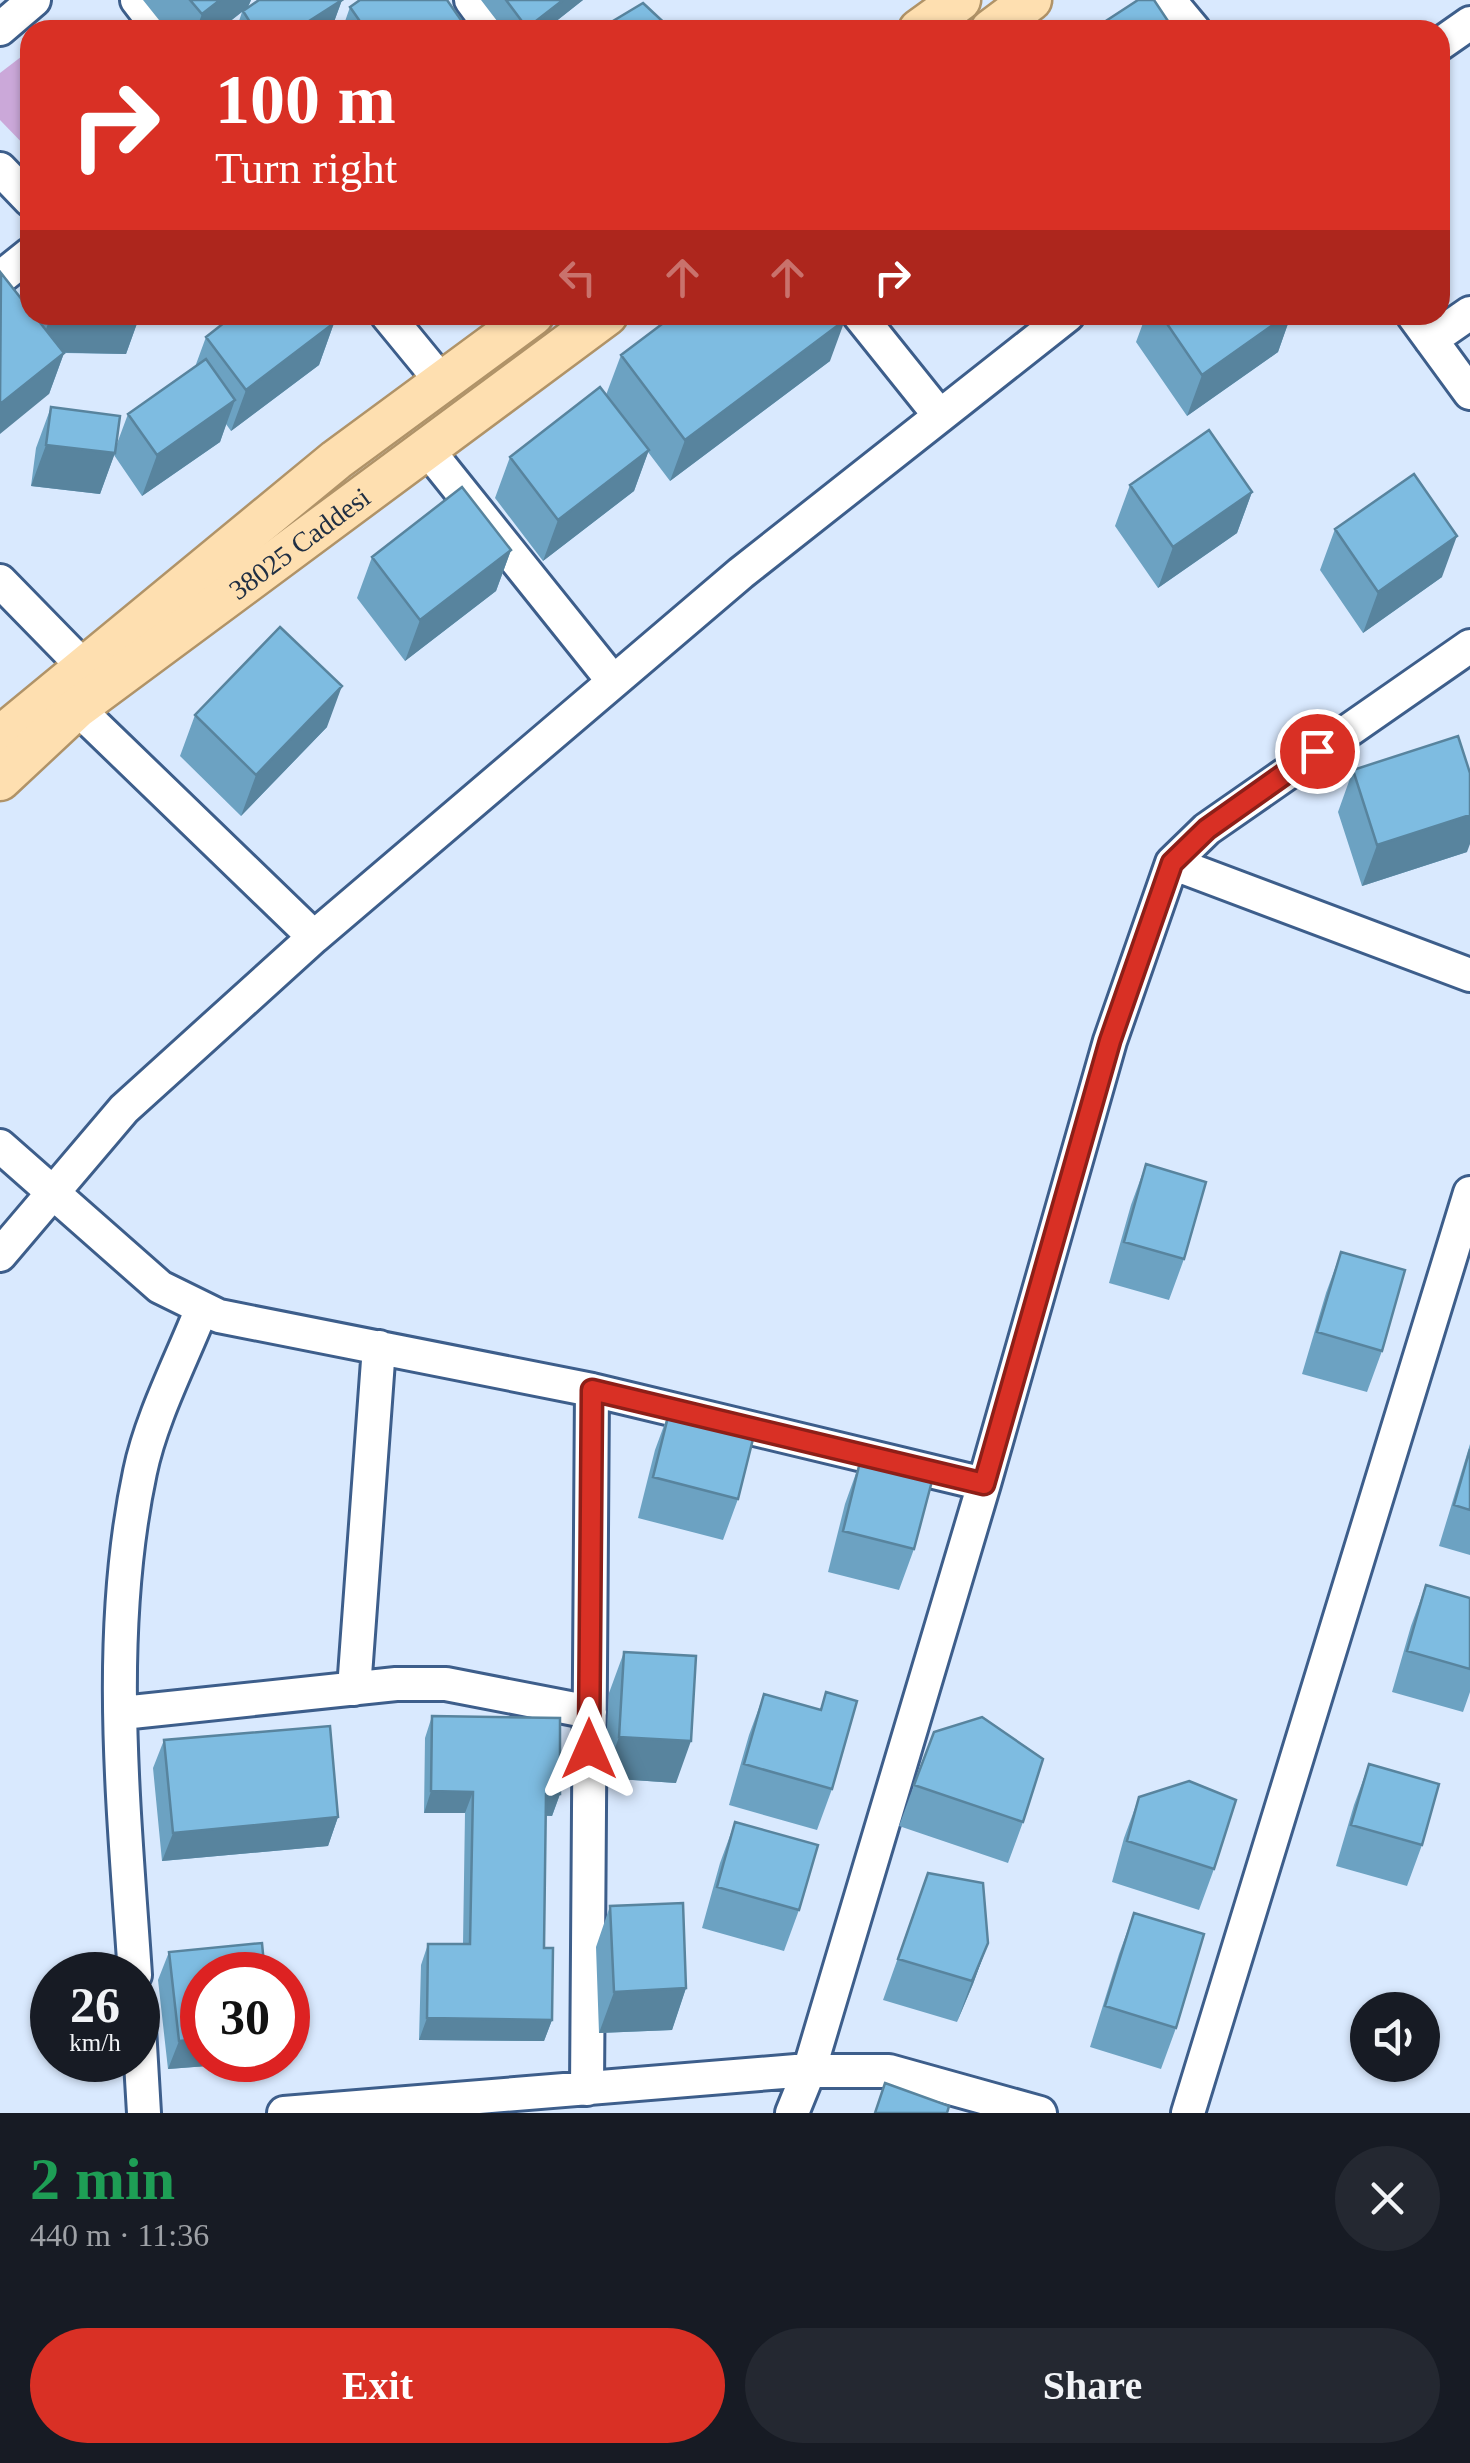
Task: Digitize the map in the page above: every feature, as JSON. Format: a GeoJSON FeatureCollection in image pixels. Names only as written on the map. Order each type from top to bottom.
{"type":"FeatureCollection","features":[{"type":"Feature","properties":{"kind":"main road"},"geometry":{"type":"LineString","coordinates":[[933,20],[960,0]]}},
{"type":"Feature","properties":{"kind":"main road"},"geometry":{"type":"LineString","coordinates":[[1004,20],[1031,0]]}},
{"type":"Feature","properties":{"kind":"main road","name":"38025 Caddesi"},"geometry":{"type":"LineString","coordinates":[[0,737],[336,460],[519,325]]}},
{"type":"Feature","properties":{"kind":"main road","name":"38025 Caddesi"},"geometry":{"type":"LineString","coordinates":[[0,780],[76,708],[593,325]]}},
{"type":"Feature","properties":{"kind":"street"},"geometry":{"type":"LineString","coordinates":[[0,29],[34,0]]}},
{"type":"Feature","properties":{"kind":"street"},"geometry":{"type":"LineString","coordinates":[[137,0],[152,20]]}},
{"type":"Feature","properties":{"kind":"street"},"geometry":{"type":"LineString","coordinates":[[1169,0],[1186,20]]}},
{"type":"Feature","properties":{"kind":"street"},"geometry":{"type":"LineString","coordinates":[[0,169],[20,190]]}},
{"type":"Feature","properties":{"kind":"street"},"geometry":{"type":"LineString","coordinates":[[0,278],[20,262]]}},
{"type":"Feature","properties":{"kind":"street"},"geometry":{"type":"LineString","coordinates":[[394,325],[442,382]]}},
{"type":"Feature","properties":{"kind":"street"},"geometry":{"type":"LineString","coordinates":[[867,325],[940,416]]}},
{"type":"Feature","properties":{"kind":"street"},"geometry":{"type":"LineString","coordinates":[[0,1255],[124,1109],[314,936],[740,573],[1055,325]]}},
{"type":"Feature","properties":{"kind":"street"},"geometry":{"type":"LineString","coordinates":[[1422,328],[1470,393]]}},
{"type":"Feature","properties":{"kind":"street"},"geometry":{"type":"LineString","coordinates":[[426,449],[614,681]]}},
{"type":"Feature","properties":{"kind":"street"},"geometry":{"type":"LineString","coordinates":[[0,581],[84,667]]}},
{"type":"Feature","properties":{"kind":"street"},"geometry":{"type":"LineString","coordinates":[[792,2113],[810,2071],[1110,1041],[1172,863],[1207,829],[1470,646]]}},
{"type":"Feature","properties":{"kind":"street"},"geometry":{"type":"LineString","coordinates":[[76,708],[314,936]]}},
{"type":"Feature","properties":{"kind":"street"},"geometry":{"type":"LineString","coordinates":[[1172,863],[1470,975]]}},
{"type":"Feature","properties":{"kind":"street"},"geometry":{"type":"LineString","coordinates":[[0,1146],[160,1287],[219,1316],[592,1390],[984,1484]]}},
{"type":"Feature","properties":{"kind":"street"},"geometry":{"type":"LineString","coordinates":[[1188,2113],[1470,1193]]}},
{"type":"Feature","properties":{"kind":"street"},"geometry":{"type":"LineString","coordinates":[[134,1952],[122,1713],[126,1560],[140,1469],[202,1308]]}},
{"type":"Feature","properties":{"kind":"street"},"geometry":{"type":"LineString","coordinates":[[354,1688],[379,1347]]}},
{"type":"Feature","properties":{"kind":"street"},"geometry":{"type":"LineString","coordinates":[[586,2089],[592,1390]]}},
{"type":"Feature","properties":{"kind":"street"},"geometry":{"type":"LineString","coordinates":[[122,1713],[396,1684],[446,1684],[590,1712]]}},
{"type":"Feature","properties":{"kind":"street"},"geometry":{"type":"LineString","coordinates":[[284,2113],[810,2071],[889,2071],[1040,2113]]}},
{"type":"Feature","properties":{"kind":"street"},"geometry":{"type":"LineString","coordinates":[[142,2082],[144,2113]]}},
{"type":"Feature","properties":{"kind":"shaded area"},"geometry":{"type":"Polygon","coordinates":[[[20,58],[20,141],[0,120],[0,73],[20,58]]]}},
{"type":"Feature","properties":{"kind":"building"},"geometry":{"type":"Polygon","coordinates":[[[190,0],[220,0],[202,14],[190,0]]]}},
{"type":"Feature","properties":{"kind":"building"},"geometry":{"type":"Polygon","coordinates":[[[259,0],[342,0],[311,20],[249,20],[243,11],[259,0]]]}},
{"type":"Feature","properties":{"kind":"building"},"geometry":{"type":"Polygon","coordinates":[[[360,0],[447,0],[461,20],[359,20],[350,7],[360,0]]]}},
{"type":"Feature","properties":{"kind":"building"},"geometry":{"type":"Polygon","coordinates":[[[506,0],[563,0],[537,20],[521,20],[506,0]]]}},
{"type":"Feature","properties":{"kind":"building"},"geometry":{"type":"Polygon","coordinates":[[[1138,0],[1154,0],[1167,20],[1107,20],[1138,0]]]}},
{"type":"Feature","properties":{"kind":"building"},"geometry":{"type":"Polygon","coordinates":[[[643,3],[661,20],[615,20],[643,3]]]}},
{"type":"Feature","properties":{"kind":"building"},"geometry":{"type":"Polygon","coordinates":[[[1,273],[20,297],[20,325],[42,325],[64,353],[0,404],[1,273]]]}},
{"type":"Feature","properties":{"kind":"building"},"geometry":{"type":"Polygon","coordinates":[[[221,325],[331,325],[246,390],[206,337],[221,325]]]}},
{"type":"Feature","properties":{"kind":"building"},"geometry":{"type":"Polygon","coordinates":[[[661,325],[838,325],[685,440],[621,355],[661,325]]]}},
{"type":"Feature","properties":{"kind":"building"},"geometry":{"type":"Polygon","coordinates":[[[1168,325],[1273,325],[1202,375],[1168,325]]]}},
{"type":"Feature","properties":{"kind":"building"},"geometry":{"type":"Polygon","coordinates":[[[206,359],[235,400],[157,455],[128,414],[206,359]]]}},
{"type":"Feature","properties":{"kind":"building"},"geometry":{"type":"Polygon","coordinates":[[[600,387],[649,450],[558,520],[510,457],[600,387]]]}},
{"type":"Feature","properties":{"kind":"building"},"geometry":{"type":"Polygon","coordinates":[[[51,407],[120,416],[115,453],[46,445],[51,407]]]}},
{"type":"Feature","properties":{"kind":"building"},"geometry":{"type":"Polygon","coordinates":[[[1209,430],[1252,492],[1173,547],[1130,485],[1209,430]]]}},
{"type":"Feature","properties":{"kind":"building"},"geometry":{"type":"Polygon","coordinates":[[[1414,474],[1457,536],[1378,592],[1335,529],[1414,474]]]}},
{"type":"Feature","properties":{"kind":"building"},"geometry":{"type":"Polygon","coordinates":[[[462,487],[511,550],[420,620],[372,557],[462,487]]]}},
{"type":"Feature","properties":{"kind":"building"},"geometry":{"type":"Polygon","coordinates":[[[280,627],[342,686],[256,775],[195,715],[280,627]]]}},
{"type":"Feature","properties":{"kind":"building"},"geometry":{"type":"Polygon","coordinates":[[[1458,736],[1470,773],[1470,815],[1377,845],[1353,770],[1458,736]]]}},
{"type":"Feature","properties":{"kind":"building"},"geometry":{"type":"Polygon","coordinates":[[[1146,1164],[1206,1182],[1184,1259],[1124,1242],[1146,1164]]]}},
{"type":"Feature","properties":{"kind":"building"},"geometry":{"type":"Polygon","coordinates":[[[1341,1252],[1405,1270],[1382,1351],[1317,1332],[1341,1252]]]}},
{"type":"Feature","properties":{"kind":"building"},"geometry":{"type":"Polygon","coordinates":[[[670,1409],[755,1431],[738,1499],[653,1477],[670,1409]]]}},
{"type":"Feature","properties":{"kind":"building"},"geometry":{"type":"Polygon","coordinates":[[[1470,1449],[1470,1510],[1454,1505],[1470,1449]]]}},
{"type":"Feature","properties":{"kind":"building"},"geometry":{"type":"Polygon","coordinates":[[[860,1462],[932,1481],[914,1549],[843,1531],[860,1462]]]}},
{"type":"Feature","properties":{"kind":"building"},"geometry":{"type":"Polygon","coordinates":[[[1426,1585],[1470,1598],[1470,1669],[1407,1651],[1426,1585]]]}},
{"type":"Feature","properties":{"kind":"building"},"geometry":{"type":"Polygon","coordinates":[[[624,1652],[696,1656],[691,1741],[619,1737],[624,1652]]]}},
{"type":"Feature","properties":{"kind":"building"},"geometry":{"type":"Polygon","coordinates":[[[826,1692],[857,1701],[832,1789],[744,1764],[764,1694],[821,1710],[826,1692]]]}},
{"type":"Feature","properties":{"kind":"building"},"geometry":{"type":"Polygon","coordinates":[[[432,1716],[560,1718],[560,1794],[546,1794],[544,1948],[553,1948],[552,2020],[427,2018],[428,1944],[470,1944],[473,1792],[431,1791],[432,1716]]]}},
{"type":"Feature","properties":{"kind":"building"},"geometry":{"type":"Polygon","coordinates":[[[982,1717],[1043,1759],[1023,1822],[914,1785],[934,1732],[982,1717]]]}},
{"type":"Feature","properties":{"kind":"building"},"geometry":{"type":"Polygon","coordinates":[[[330,1726],[338,1817],[173,1833],[164,1740],[330,1726]]]}},
{"type":"Feature","properties":{"kind":"building"},"geometry":{"type":"Polygon","coordinates":[[[1369,1764],[1439,1784],[1422,1845],[1351,1825],[1369,1764]]]}},
{"type":"Feature","properties":{"kind":"building"},"geometry":{"type":"Polygon","coordinates":[[[1189,1781],[1236,1800],[1214,1869],[1127,1841],[1139,1797],[1189,1781]]]}},
{"type":"Feature","properties":{"kind":"building"},"geometry":{"type":"Polygon","coordinates":[[[735,1822],[818,1845],[799,1910],[717,1887],[735,1822]]]}},
{"type":"Feature","properties":{"kind":"building"},"geometry":{"type":"Polygon","coordinates":[[[928,1873],[983,1883],[988,1943],[972,1981],[898,1959],[928,1873]]]}},
{"type":"Feature","properties":{"kind":"building"},"geometry":{"type":"Polygon","coordinates":[[[683,1903],[686,1988],[614,1992],[610,1906],[683,1903]]]}},
{"type":"Feature","properties":{"kind":"building"},"geometry":{"type":"Polygon","coordinates":[[[1134,1913],[1204,1934],[1176,2028],[1105,2006],[1134,1913]]]}},
{"type":"Feature","properties":{"kind":"building"},"geometry":{"type":"Polygon","coordinates":[[[262,1943],[263,1952],[180,1952],[179,2041],[169,1952],[262,1943]]]}},
{"type":"Feature","properties":{"kind":"building"},"geometry":{"type":"Polygon","coordinates":[[[885,2083],[949,2106],[947,2113],[875,2113],[885,2083]]]}},
{"type":"Feature","properties":{"kind":"route"},"geometry":{"type":"LineString","coordinates":[[589,1749],[592,1390],[984,1484],[1110,1041],[1172,863],[1207,829],[1317,751]]}}]}
